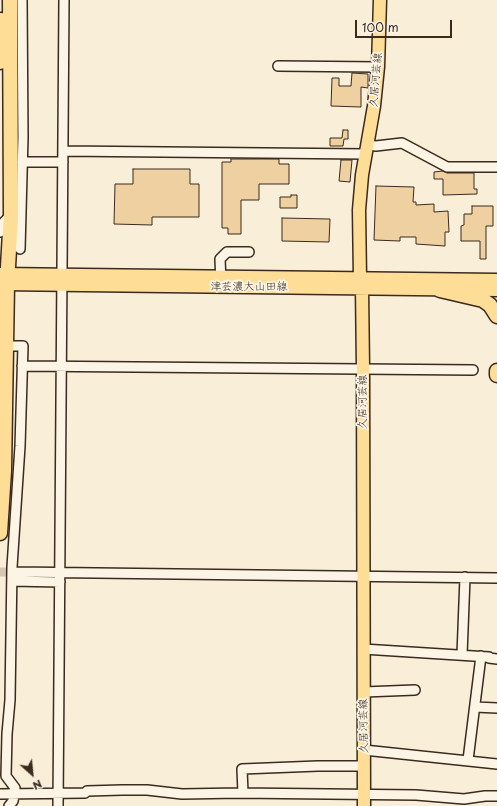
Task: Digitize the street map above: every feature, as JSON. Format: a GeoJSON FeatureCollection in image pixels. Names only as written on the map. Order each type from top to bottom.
{"type":"FeatureCollection","features":[{"type":"Feature","properties":{"kind":"highway"},"geometry":{"type":"LineString","coordinates":[[0,62],[1,0]]}},
{"type":"Feature","properties":{"kind":"highway"},"geometry":{"type":"LineString","coordinates":[[0,533],[4,471],[6,346],[3,278],[11,215],[16,137],[10,0]]}},
{"type":"Feature","properties":{"kind":"highway"},"geometry":{"type":"LineString","coordinates":[[440,290],[483,300],[490,305],[497,316]]}},
{"type":"Feature","properties":{"kind":"main road","name":"久居河芸線"},"geometry":{"type":"LineString","coordinates":[[364,800],[363,369],[359,210],[378,67],[380,0]]}},
{"type":"Feature","properties":{"kind":"main road","name":"津芸濃大山田線"},"geometry":{"type":"LineString","coordinates":[[3,278],[361,283],[497,280]]}},
{"type":"Feature","properties":{"kind":"main road","name":"津芸濃大山田線"},"geometry":{"type":"LineString","coordinates":[[361,283],[440,290],[497,290]]}},
{"type":"Feature","properties":{"kind":"street"},"geometry":{"type":"LineString","coordinates":[[20,249],[22,162],[16,137],[22,0]]}},
{"type":"Feature","properties":{"kind":"street"},"geometry":{"type":"LineString","coordinates":[[58,806],[64,0]]}},
{"type":"Feature","properties":{"kind":"street"},"geometry":{"type":"LineString","coordinates":[[278,66],[378,67]]}},
{"type":"Feature","properties":{"kind":"street"},"geometry":{"type":"LineString","coordinates":[[63,151],[366,150],[376,146],[402,143],[447,167],[497,167]]}},
{"type":"Feature","properties":{"kind":"street"},"geometry":{"type":"LineString","coordinates":[[22,162],[63,162]]}},
{"type":"Feature","properties":{"kind":"street"},"geometry":{"type":"LineString","coordinates":[[0,232],[4,222],[11,215]]}},
{"type":"Feature","properties":{"kind":"street"},"geometry":{"type":"LineString","coordinates":[[221,282],[220,259],[227,252],[249,252]]}},
{"type":"Feature","properties":{"kind":"street"},"geometry":{"type":"LineString","coordinates":[[6,346],[23,346],[20,446],[14,570],[12,581],[10,700],[7,734],[6,776],[15,788],[13,801],[9,806]]}},
{"type":"Feature","properties":{"kind":"street"},"geometry":{"type":"LineString","coordinates":[[22,366],[473,370]]}},
{"type":"Feature","properties":{"kind":"street"},"geometry":{"type":"LineString","coordinates":[[14,570],[60,574],[497,578]]}},
{"type":"Feature","properties":{"kind":"street"},"geometry":{"type":"LineString","coordinates":[[12,581],[60,574]]}},
{"type":"Feature","properties":{"kind":"street"},"geometry":{"type":"LineString","coordinates":[[462,655],[465,577]]}},
{"type":"Feature","properties":{"kind":"street"},"geometry":{"type":"LineString","coordinates":[[363,650],[497,658]]}},
{"type":"Feature","properties":{"kind":"street"},"geometry":{"type":"LineString","coordinates":[[468,760],[481,656]]}},
{"type":"Feature","properties":{"kind":"street"},"geometry":{"type":"LineString","coordinates":[[364,692],[415,690]]}},
{"type":"Feature","properties":{"kind":"street"},"geometry":{"type":"LineString","coordinates":[[475,706],[497,708]]}},
{"type":"Feature","properties":{"kind":"street"},"geometry":{"type":"LineString","coordinates":[[364,750],[497,764]]}},
{"type":"Feature","properties":{"kind":"street"},"geometry":{"type":"LineString","coordinates":[[243,793],[242,769],[364,766]]}},
{"type":"Feature","properties":{"kind":"street"},"geometry":{"type":"LineString","coordinates":[[0,794],[58,794],[146,790],[182,794],[243,793],[364,800],[416,795],[464,799],[497,796]]}},
{"type":"Feature","properties":{"kind":"building"},"geometry":{"type":"Polygon","coordinates":[[[352,73],[368,74],[368,88],[361,87],[361,107],[331,106],[332,78],[339,78],[339,86],[351,86],[352,73]]]}},
{"type":"Feature","properties":{"kind":"building"},"geometry":{"type":"Polygon","coordinates":[[[343,130],[348,130],[348,139],[344,139],[343,146],[330,146],[330,138],[342,138],[343,130]]]}},
{"type":"Feature","properties":{"kind":"building"},"geometry":{"type":"Polygon","coordinates":[[[231,159],[279,159],[279,164],[289,164],[289,184],[259,184],[259,200],[241,200],[241,234],[228,234],[228,228],[222,228],[222,162],[231,162],[231,159]]]}},
{"type":"Feature","properties":{"kind":"building"},"geometry":{"type":"Polygon","coordinates":[[[341,160],[352,160],[350,182],[339,181],[341,160]]]}},
{"type":"Feature","properties":{"kind":"building"},"geometry":{"type":"Polygon","coordinates":[[[133,169],[190,169],[190,184],[199,184],[199,217],[152,217],[152,225],[114,224],[115,184],[133,184],[133,169]]]}},
{"type":"Feature","properties":{"kind":"building"},"geometry":{"type":"Polygon","coordinates":[[[443,171],[447,173],[474,173],[474,189],[477,189],[477,194],[443,195],[443,179],[434,179],[434,172],[443,171]]]}},
{"type":"Feature","properties":{"kind":"building"},"geometry":{"type":"Polygon","coordinates":[[[376,186],[414,187],[413,202],[416,202],[416,205],[434,204],[434,212],[448,211],[449,232],[445,232],[445,246],[416,244],[416,237],[400,237],[400,241],[374,240],[376,186]]]}},
{"type":"Feature","properties":{"kind":"building"},"geometry":{"type":"Polygon","coordinates":[[[291,195],[297,195],[297,208],[280,208],[280,197],[291,197],[291,195]]]}},
{"type":"Feature","properties":{"kind":"building"},"geometry":{"type":"Polygon","coordinates":[[[472,206],[493,206],[493,226],[486,226],[486,259],[480,259],[480,241],[461,241],[461,226],[464,225],[464,214],[472,214],[472,206]]]}},
{"type":"Feature","properties":{"kind":"building"},"geometry":{"type":"Polygon","coordinates":[[[282,218],[330,219],[329,242],[282,241],[282,218]]]}},
{"type":"Feature","properties":{"kind":"tunnel"},"geometry":{"type":"LineString","coordinates":[[0,572],[16,572]]}}]}
